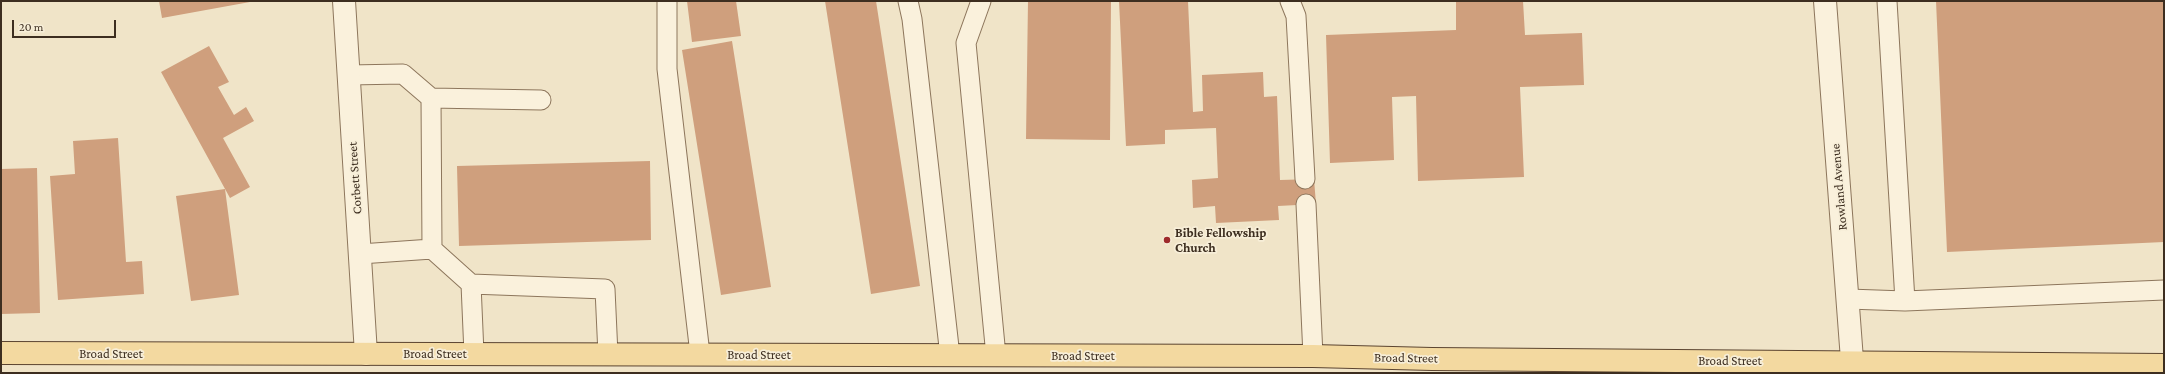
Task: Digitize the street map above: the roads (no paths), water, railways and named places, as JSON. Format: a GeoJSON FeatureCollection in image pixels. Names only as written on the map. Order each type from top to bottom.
{"type":"FeatureCollection","features":[{"type":"Feature","properties":{"kind":"main road","name":"Broad Street"},"geometry":{"type":"LineString","coordinates":[[1,353],[1313,356],[1432,366],[1853,367],[2164,365]]}},
{"type":"Feature","properties":{"kind":"street","name":"Corbett Street"},"geometry":{"type":"LineString","coordinates":[[344,1],[366,354]]}},
{"type":"Feature","properties":{"kind":"street","name":"Rowland Avenue"},"geometry":{"type":"LineString","coordinates":[[1825,1],[1853,367]]}},
{"type":"Feature","properties":{"kind":"lane"},"geometry":{"type":"LineString","coordinates":[[667,1],[667,69],[700,354]]}},
{"type":"Feature","properties":{"kind":"lane"},"geometry":{"type":"LineString","coordinates":[[908,1],[912,19],[950,356]]}},
{"type":"Feature","properties":{"kind":"lane"},"geometry":{"type":"LineString","coordinates":[[981,1],[966,43],[996,356]]}},
{"type":"Feature","properties":{"kind":"lane"},"geometry":{"type":"LineString","coordinates":[[1290,1],[1296,16],[1305,179]]}},
{"type":"Feature","properties":{"kind":"lane"},"geometry":{"type":"LineString","coordinates":[[1887,1],[1905,301]]}},
{"type":"Feature","properties":{"kind":"lane"},"geometry":{"type":"LineString","coordinates":[[349,75],[403,74],[431,98],[542,100]]}},
{"type":"Feature","properties":{"kind":"lane"},"geometry":{"type":"LineString","coordinates":[[431,98],[432,249]]}},
{"type":"Feature","properties":{"kind":"lane"},"geometry":{"type":"LineString","coordinates":[[1306,204],[1313,356]]}},
{"type":"Feature","properties":{"kind":"lane"},"geometry":{"type":"LineString","coordinates":[[360,254],[432,249],[471,284],[605,289],[608,355]]}},
{"type":"Feature","properties":{"kind":"lane"},"geometry":{"type":"LineString","coordinates":[[471,284],[474,354]]}},
{"type":"Feature","properties":{"kind":"lane"},"geometry":{"type":"LineString","coordinates":[[1848,299],[1905,301],[2164,290]]}},
{"type":"Feature","properties":{"kind":"place","name":"Bible Fellowship Church"},"geometry":{"type":"Point","coordinates":[1167,240]}}]}
